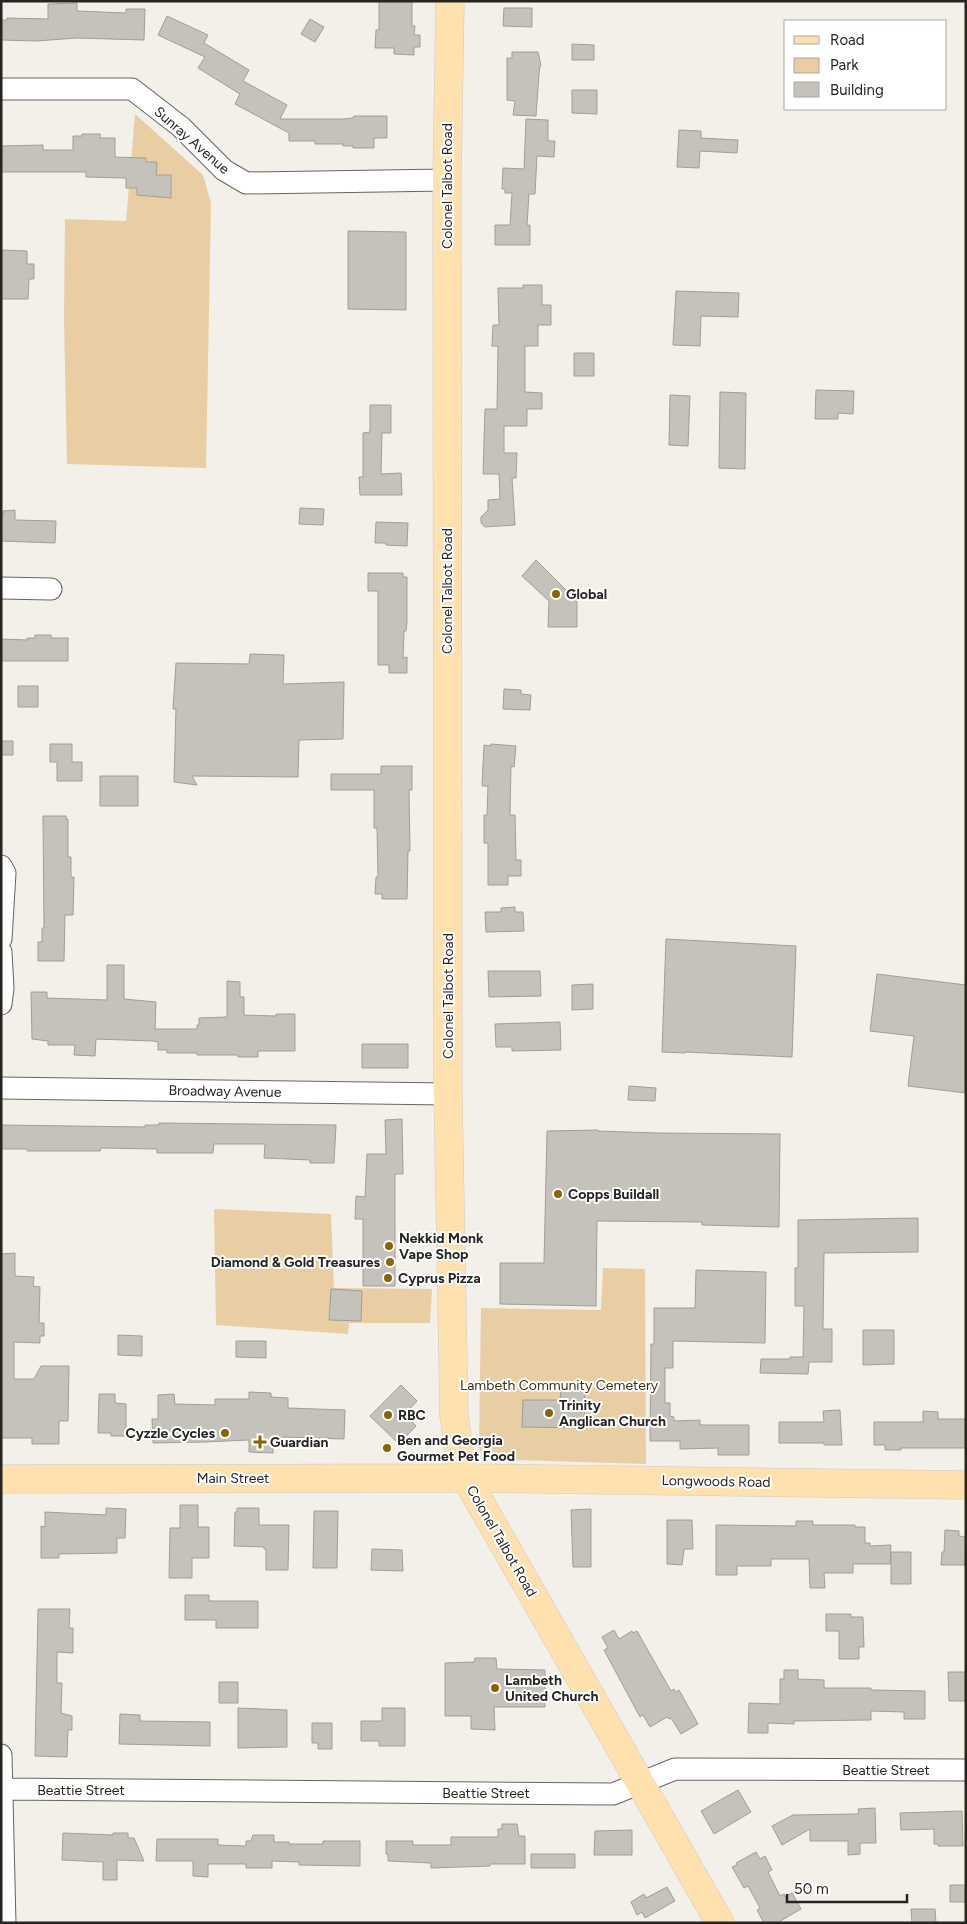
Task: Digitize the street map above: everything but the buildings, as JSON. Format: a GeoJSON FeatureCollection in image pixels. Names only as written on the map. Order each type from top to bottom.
{"type":"FeatureCollection","features":[{"type":"Feature","properties":{"kind":"main road","name":"Colonel Talbot Road"},"geometry":{"type":"LineString","coordinates":[[450,1],[446,180],[448,1094],[454,1416],[460,1457],[466,1478],[720,1923]]}},
{"type":"Feature","properties":{"kind":"main road","name":"Main Street"},"geometry":{"type":"LineString","coordinates":[[1,1479],[466,1478]]}},
{"type":"Feature","properties":{"kind":"main road","name":"Longwoods Road"},"geometry":{"type":"LineString","coordinates":[[466,1478],[966,1485]]}},
{"type":"Feature","properties":{"kind":"street","name":"Sunray Avenue"},"geometry":{"type":"LineString","coordinates":[[1,89],[132,88],[181,127],[224,170],[246,182],[446,180]]}},
{"type":"Feature","properties":{"kind":"street"},"geometry":{"type":"LineString","coordinates":[[1,588],[51,589]]}},
{"type":"Feature","properties":{"kind":"street"},"geometry":{"type":"LineString","coordinates":[[1,866],[5,873],[1,939]]}},
{"type":"Feature","properties":{"kind":"street"},"geometry":{"type":"LineString","coordinates":[[1,952],[3,988],[1,1004]]}},
{"type":"Feature","properties":{"kind":"street","name":"Broadway Avenue"},"geometry":{"type":"LineString","coordinates":[[1,1088],[448,1094]]}},
{"type":"Feature","properties":{"kind":"street"},"geometry":{"type":"LineString","coordinates":[[1,1755],[5,1923]]}},
{"type":"Feature","properties":{"kind":"street","name":"Beattie Street"},"geometry":{"type":"LineString","coordinates":[[2,1789],[613,1794],[675,1770],[966,1770]]}},
{"type":"Feature","properties":{"kind":"green space"},"geometry":{"type":"Polygon","coordinates":[[[135,114],[203,175],[211,203],[206,468],[67,464],[64,320],[65,219],[126,221],[135,114]]]}},
{"type":"Feature","properties":{"kind":"green space"},"geometry":{"type":"Polygon","coordinates":[[[214,1209],[331,1214],[334,1288],[432,1289],[430,1323],[349,1323],[348,1334],[216,1325],[214,1209]]]}},
{"type":"Feature","properties":{"kind":"green space","name":"Lambeth Community Cemetery"},"geometry":{"type":"Polygon","coordinates":[[[603,1268],[645,1269],[646,1464],[484,1459],[479,1448],[481,1308],[601,1310],[603,1268]]]}},
{"type":"Feature","properties":{"kind":"place","name":"Global"},"geometry":{"type":"Point","coordinates":[556,594]}},
{"type":"Feature","properties":{"kind":"place","name":"Copps Buildall"},"geometry":{"type":"Point","coordinates":[558,1194]}},
{"type":"Feature","properties":{"kind":"place","name":"Nekkid Monk Vape Shop"},"geometry":{"type":"Point","coordinates":[389,1246]}},
{"type":"Feature","properties":{"kind":"place","name":"Diamond & Gold Treasures"},"geometry":{"type":"Point","coordinates":[390,1262]}},
{"type":"Feature","properties":{"kind":"place","name":"Cyprus Pizza"},"geometry":{"type":"Point","coordinates":[388,1278]}},
{"type":"Feature","properties":{"kind":"place","name":"Trinity Anglican Church"},"geometry":{"type":"Point","coordinates":[549,1413]}},
{"type":"Feature","properties":{"kind":"place","name":"RBC"},"geometry":{"type":"Point","coordinates":[388,1415]}},
{"type":"Feature","properties":{"kind":"place","name":"Cyzzle Cycles"},"geometry":{"type":"Point","coordinates":[225,1433]}},
{"type":"Feature","properties":{"kind":"place","name":"Guardian"},"geometry":{"type":"Point","coordinates":[260,1442]}},
{"type":"Feature","properties":{"kind":"place","name":"Ben and Georgia Gourmet Pet Food"},"geometry":{"type":"Point","coordinates":[387,1448]}},
{"type":"Feature","properties":{"kind":"place","name":"Lambeth United Church"},"geometry":{"type":"Point","coordinates":[495,1688]}}]}
